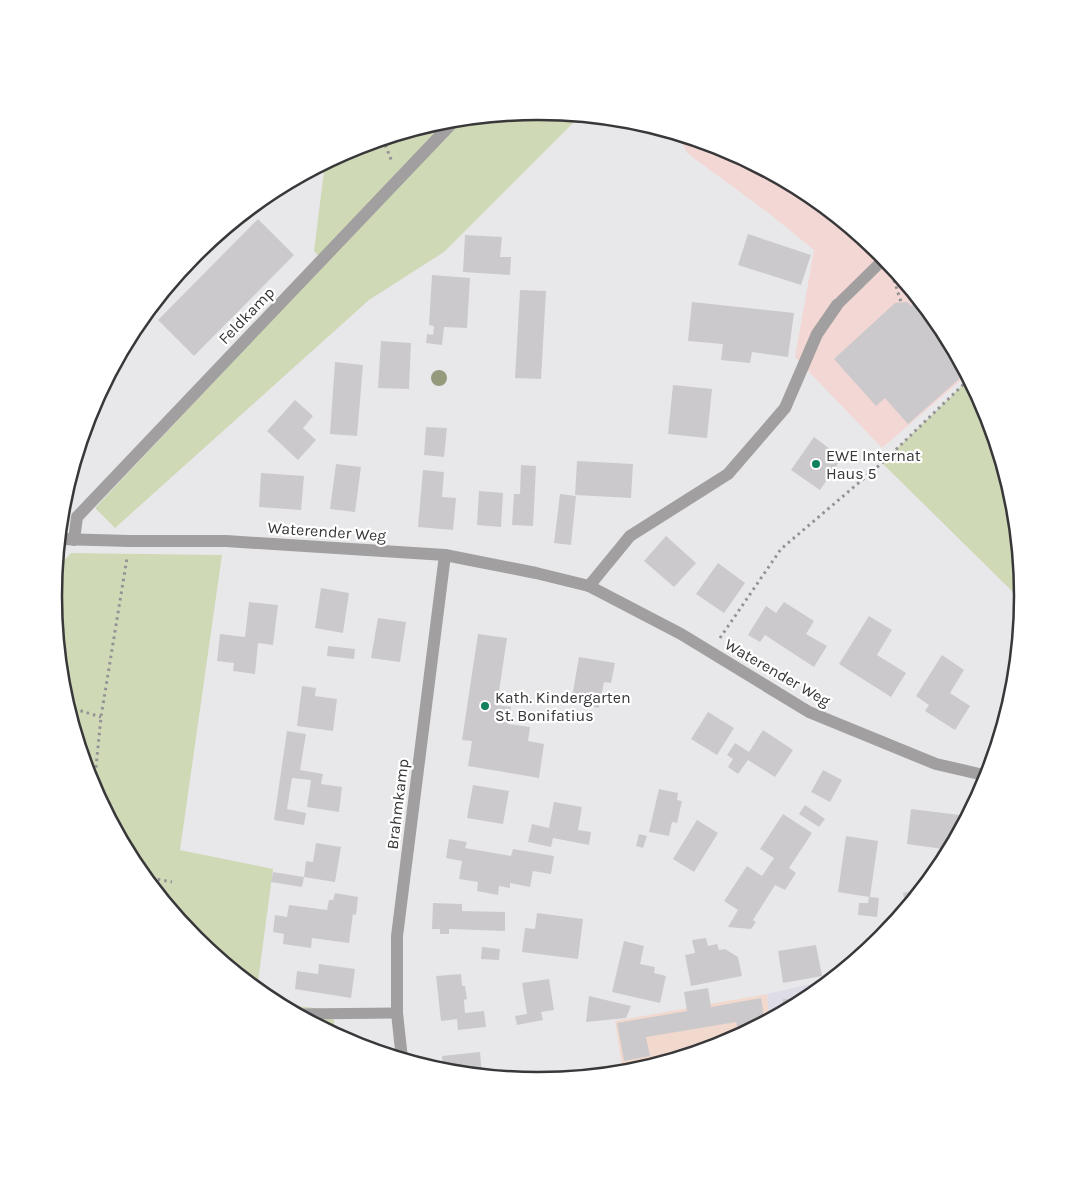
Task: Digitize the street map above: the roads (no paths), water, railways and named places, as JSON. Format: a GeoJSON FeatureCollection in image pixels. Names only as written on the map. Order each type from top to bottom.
{"type":"FeatureCollection","features":[{"type":"Feature","properties":{"kind":"street","name":"Feldkamp"},"geometry":{"type":"LineString","coordinates":[[74,540],[77,517],[446,129]]}},
{"type":"Feature","properties":{"kind":"street"},"geometry":{"type":"LineString","coordinates":[[589,586],[630,536],[728,474],[785,408],[817,334],[837,305]]}},
{"type":"Feature","properties":{"kind":"street","name":"Waterender Weg"},"geometry":{"type":"LineString","coordinates":[[66,539],[130,542],[226,541],[445,555],[536,573],[589,586],[681,634],[809,712],[936,764],[980,774]]}},
{"type":"Feature","properties":{"kind":"street","name":"Brahmkamp"},"geometry":{"type":"LineString","coordinates":[[401,1052],[397,1013],[396,936],[445,555]]}},
{"type":"Feature","properties":{"kind":"lane"},"geometry":{"type":"LineString","coordinates":[[837,305],[879,264]]}},
{"type":"Feature","properties":{"kind":"lane"},"geometry":{"type":"LineString","coordinates":[[311,1014],[397,1013]]}},
{"type":"Feature","properties":{"kind":"place","name":"EWE Internat Haus 5"},"geometry":{"type":"Point","coordinates":[816,464]}},
{"type":"Feature","properties":{"kind":"place","name":"Kath. Kindergarten St. Bonifatius"},"geometry":{"type":"Point","coordinates":[485,706]}}]}
